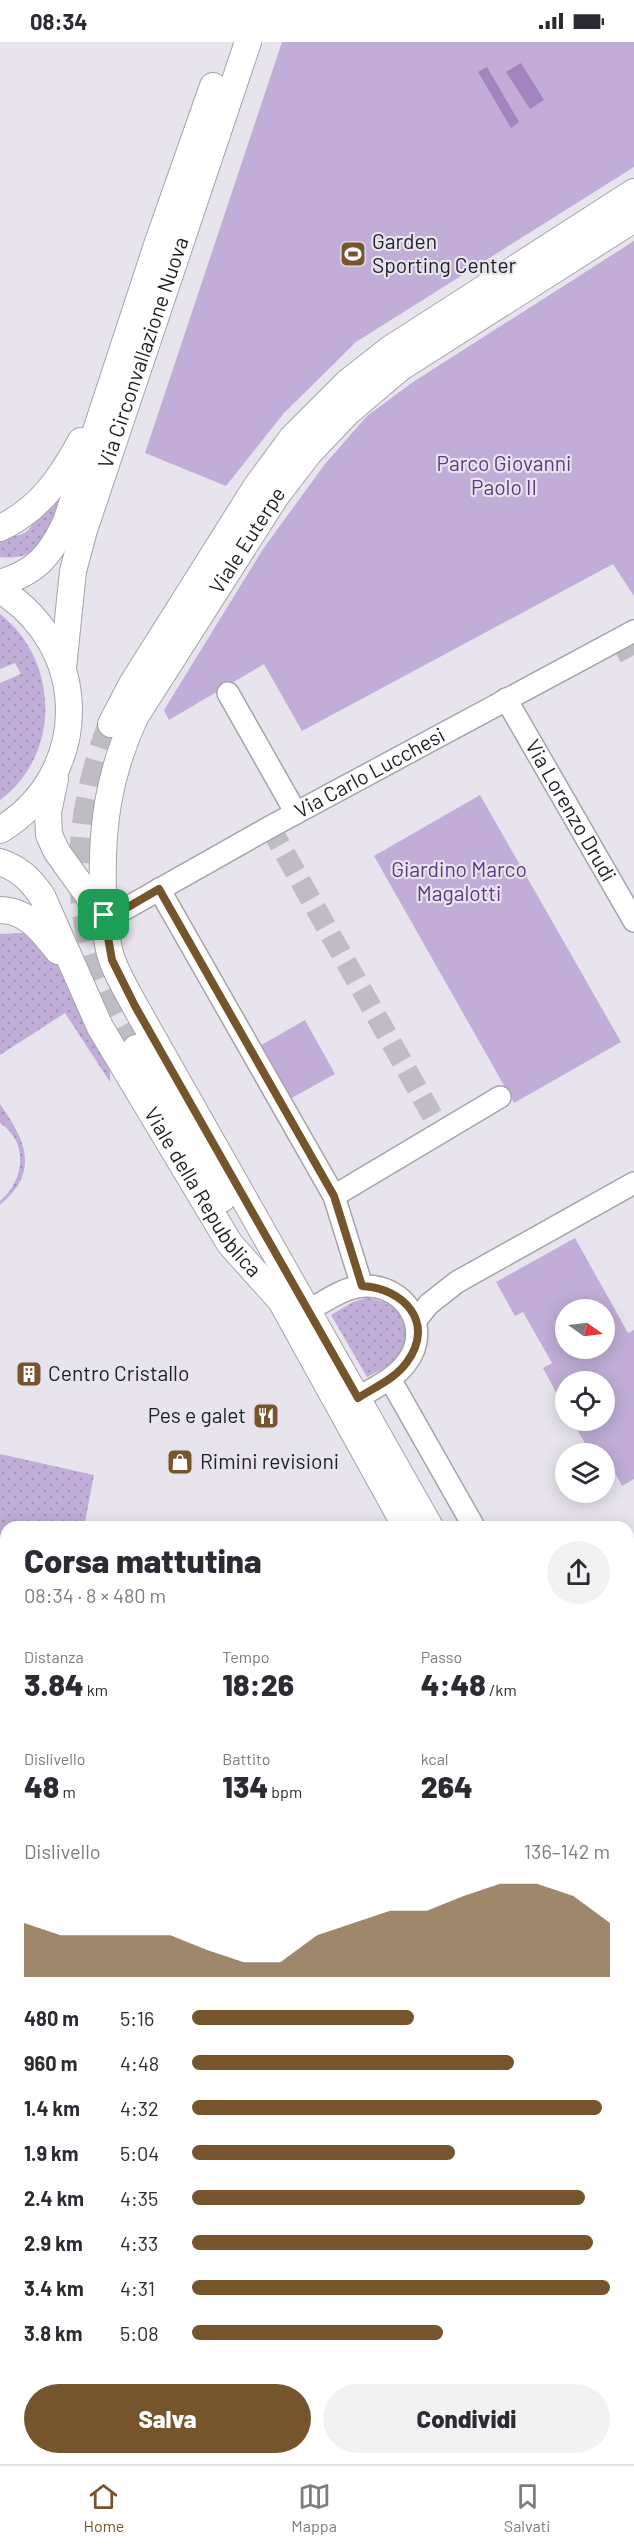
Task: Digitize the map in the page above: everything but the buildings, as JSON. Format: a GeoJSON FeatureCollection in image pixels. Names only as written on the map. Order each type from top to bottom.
{"type":"FeatureCollection","features":[{"type":"Feature","properties":{"kind":"main road","name":"Via Circonvallazione Nuova"},"geometry":{"type":"LineString","coordinates":[[0,583],[27,573],[44,559],[56,544],[66,522],[158,242],[229,42]]}},
{"type":"Feature","properties":{"kind":"main road","name":"Via Circonvallazione Nuova"},"geometry":{"type":"LineString","coordinates":[[63,668],[73,571],[84,530],[248,42]]}},
{"type":"Feature","properties":{"kind":"main road","name":"Viale Euterpe"},"geometry":{"type":"LineString","coordinates":[[111,724],[132,684],[244,505],[292,438],[348,382],[390,349],[634,192]]}},
{"type":"Feature","properties":{"kind":"main road","name":"Viale Euterpe"},"geometry":{"type":"LineString","coordinates":[[135,1006],[112,960],[104,915],[103,832],[108,793],[120,750],[135,717],[290,478],[309,453],[348,412],[400,368],[634,219]]}},
{"type":"Feature","properties":{"kind":"main road"},"geometry":{"type":"LineString","coordinates":[[0,528],[34,507],[55,484],[109,391]]}},
{"type":"Feature","properties":{"kind":"main road","name":"Via Circonvallazione Nuova"},"geometry":{"type":"LineString","coordinates":[[0,590],[14,598],[33,616],[49,637],[63,668],[68,691],[69,713],[67,735],[59,762],[45,788],[28,810],[0,830]]}},
{"type":"Feature","properties":{"kind":"main road"},"geometry":{"type":"LineString","coordinates":[[59,762],[48,812],[49,835],[57,852],[87,895],[112,960]]}},
{"type":"Feature","properties":{"kind":"main road","name":"Viale della Repubblica"},"geometry":{"type":"LineString","coordinates":[[0,862],[19,870],[32,881],[42,896],[100,1027],[230,1244],[280,1301],[403,1521]]}},
{"type":"Feature","properties":{"kind":"main road"},"geometry":{"type":"LineString","coordinates":[[0,910],[9,910],[32,920],[75,972]]}},
{"type":"Feature","properties":{"kind":"main road","name":"Viale della Repubblica"},"geometry":{"type":"LineString","coordinates":[[135,1006],[427,1521]]}},
{"type":"Feature","properties":{"kind":"main road"},"geometry":{"type":"LineString","coordinates":[[136,1048],[280,1301]]}},
{"type":"Feature","properties":{"kind":"street","name":"Via Carlo Lucchesi"},"geometry":{"type":"LineString","coordinates":[[104,915],[123,910],[296,813],[634,631]]}},
{"type":"Feature","properties":{"kind":"street"},"geometry":{"type":"LineString","coordinates":[[228,693],[296,813]]}},
{"type":"Feature","properties":{"kind":"street","name":"Via Lorenzo Drudi"},"geometry":{"type":"LineString","coordinates":[[506,699],[634,921]]}},
{"type":"Feature","properties":{"kind":"street"},"geometry":{"type":"LineString","coordinates":[[159,889],[334,1196],[362,1286]]}},
{"type":"Feature","properties":{"kind":"street"},"geometry":{"type":"LineString","coordinates":[[334,1196],[500,1097]]}},
{"type":"Feature","properties":{"kind":"street"},"geometry":{"type":"LineString","coordinates":[[416,1320],[429,1304],[457,1282],[634,1183]]}},
{"type":"Feature","properties":{"kind":"street"},"geometry":{"type":"LineString","coordinates":[[404,1300],[457,1282]]}},
{"type":"Feature","properties":{"kind":"street"},"geometry":{"type":"LineString","coordinates":[[309,1310],[342,1291],[362,1286],[386,1290],[404,1300],[416,1320],[418,1331],[413,1353],[390,1379],[358,1398]]}},
{"type":"Feature","properties":{"kind":"street"},"geometry":{"type":"LineString","coordinates":[[390,1379],[471,1521]]}},
{"type":"Feature","properties":{"kind":"green space","name":"Garden Sporting Center"},"geometry":{"type":"Polygon","coordinates":[[[282,42],[634,42],[634,167],[356,342],[284,413],[226,486],[145,453],[282,42]]]}},
{"type":"Feature","properties":{"kind":"green space","name":"Parco Giovanni Paolo II"},"geometry":{"type":"Polygon","coordinates":[[[634,241],[634,596],[613,564],[302,731],[264,664],[169,720],[164,710],[263,549],[325,464],[367,416],[413,382],[634,241]]]}},
{"type":"Feature","properties":{"kind":"green space"},"geometry":{"type":"Polygon","coordinates":[[[59,494],[63,496],[44,541],[27,554],[0,557],[0,535],[17,536],[26,532],[59,494]]]}},
{"type":"Feature","properties":{"kind":"green space"},"geometry":{"type":"Polygon","coordinates":[[[0,614],[19,633],[34,656],[42,681],[45,707],[43,733],[34,758],[20,781],[0,800],[0,683],[21,674],[15,663],[0,669],[0,614]]]}},
{"type":"Feature","properties":{"kind":"green space","name":"Giardino Marco Magalotti"},"geometry":{"type":"Polygon","coordinates":[[[480,795],[621,1042],[514,1103],[374,856],[480,795]]]}},
{"type":"Feature","properties":{"kind":"green space"},"geometry":{"type":"Polygon","coordinates":[[[23,933],[33,936],[49,951],[79,999],[110,1068],[110,1082],[65,1013],[0,1055],[0,934],[23,933]]]}},
{"type":"Feature","properties":{"kind":"green space"},"geometry":{"type":"Polygon","coordinates":[[[305,1020],[335,1074],[288,1100],[258,1047],[305,1020]]]}},
{"type":"Feature","properties":{"kind":"green space"},"geometry":{"type":"Polygon","coordinates":[[[0,1104],[22,1143],[25,1168],[13,1192],[0,1205],[0,1201],[15,1183],[20,1161],[16,1140],[0,1123],[0,1104]]]}},
{"type":"Feature","properties":{"kind":"green space"},"geometry":{"type":"Polygon","coordinates":[[[575,1238],[609,1299],[555,1299],[555,1359],[615,1359],[615,1310],[628,1333],[634,1330],[634,1479],[622,1486],[615,1473],[615,1443],[585,1443],[578,1431],[615,1431],[615,1371],[555,1371],[555,1390],[543,1368],[552,1363],[523,1312],[515,1316],[496,1282],[575,1238]]]}},
{"type":"Feature","properties":{"kind":"green space"},"geometry":{"type":"Polygon","coordinates":[[[366,1298],[389,1305],[403,1320],[406,1329],[406,1339],[394,1360],[385,1368],[367,1377],[331,1315],[353,1302],[366,1298]]]}},
{"type":"Feature","properties":{"kind":"green space"},"geometry":{"type":"Polygon","coordinates":[[[0,1454],[94,1475],[85,1521],[0,1521],[0,1454]]]}},
{"type":"Feature","properties":{"kind":"shaded area"},"geometry":{"type":"Polygon","coordinates":[[[521,63],[544,100],[530,109],[506,72],[521,63]]]}},
{"type":"Feature","properties":{"kind":"shaded area"},"geometry":{"type":"Polygon","coordinates":[[[487,67],[519,122],[511,128],[478,72],[487,67]]]}},
{"type":"Feature","properties":{"kind":"tunnel"},"geometry":{"type":"LineString","coordinates":[[620,639],[634,665]]}},
{"type":"Feature","properties":{"kind":"tunnel"},"geometry":{"type":"LineString","coordinates":[[111,724],[92,783],[87,813],[82,874],[84,905],[97,965],[110,997],[136,1048]]}},
{"type":"Feature","properties":{"kind":"tunnel"},"geometry":{"type":"LineString","coordinates":[[270,827],[441,1131]]}},
{"type":"Feature","properties":{"kind":"place","name":"Garden Sporting Center"},"geometry":{"type":"Point","coordinates":[353,254]}},
{"type":"Feature","properties":{"kind":"place","name":"Centro Cristallo"},"geometry":{"type":"Point","coordinates":[29,1374]}},
{"type":"Feature","properties":{"kind":"place","name":"Pes e galet"},"geometry":{"type":"Point","coordinates":[266,1416]}},
{"type":"Feature","properties":{"kind":"place","name":"Rimini revisioni"},"geometry":{"type":"Point","coordinates":[180,1462]}},
{"type":"Feature","properties":{"kind":"route"},"geometry":{"type":"LineString","coordinates":[[159,889],[334,1196],[362,1286],[395,1294],[411,1309],[418,1331],[413,1353],[390,1379],[358,1398],[135,1006],[112,960],[104,915],[123,910],[159,889]]}}]}
